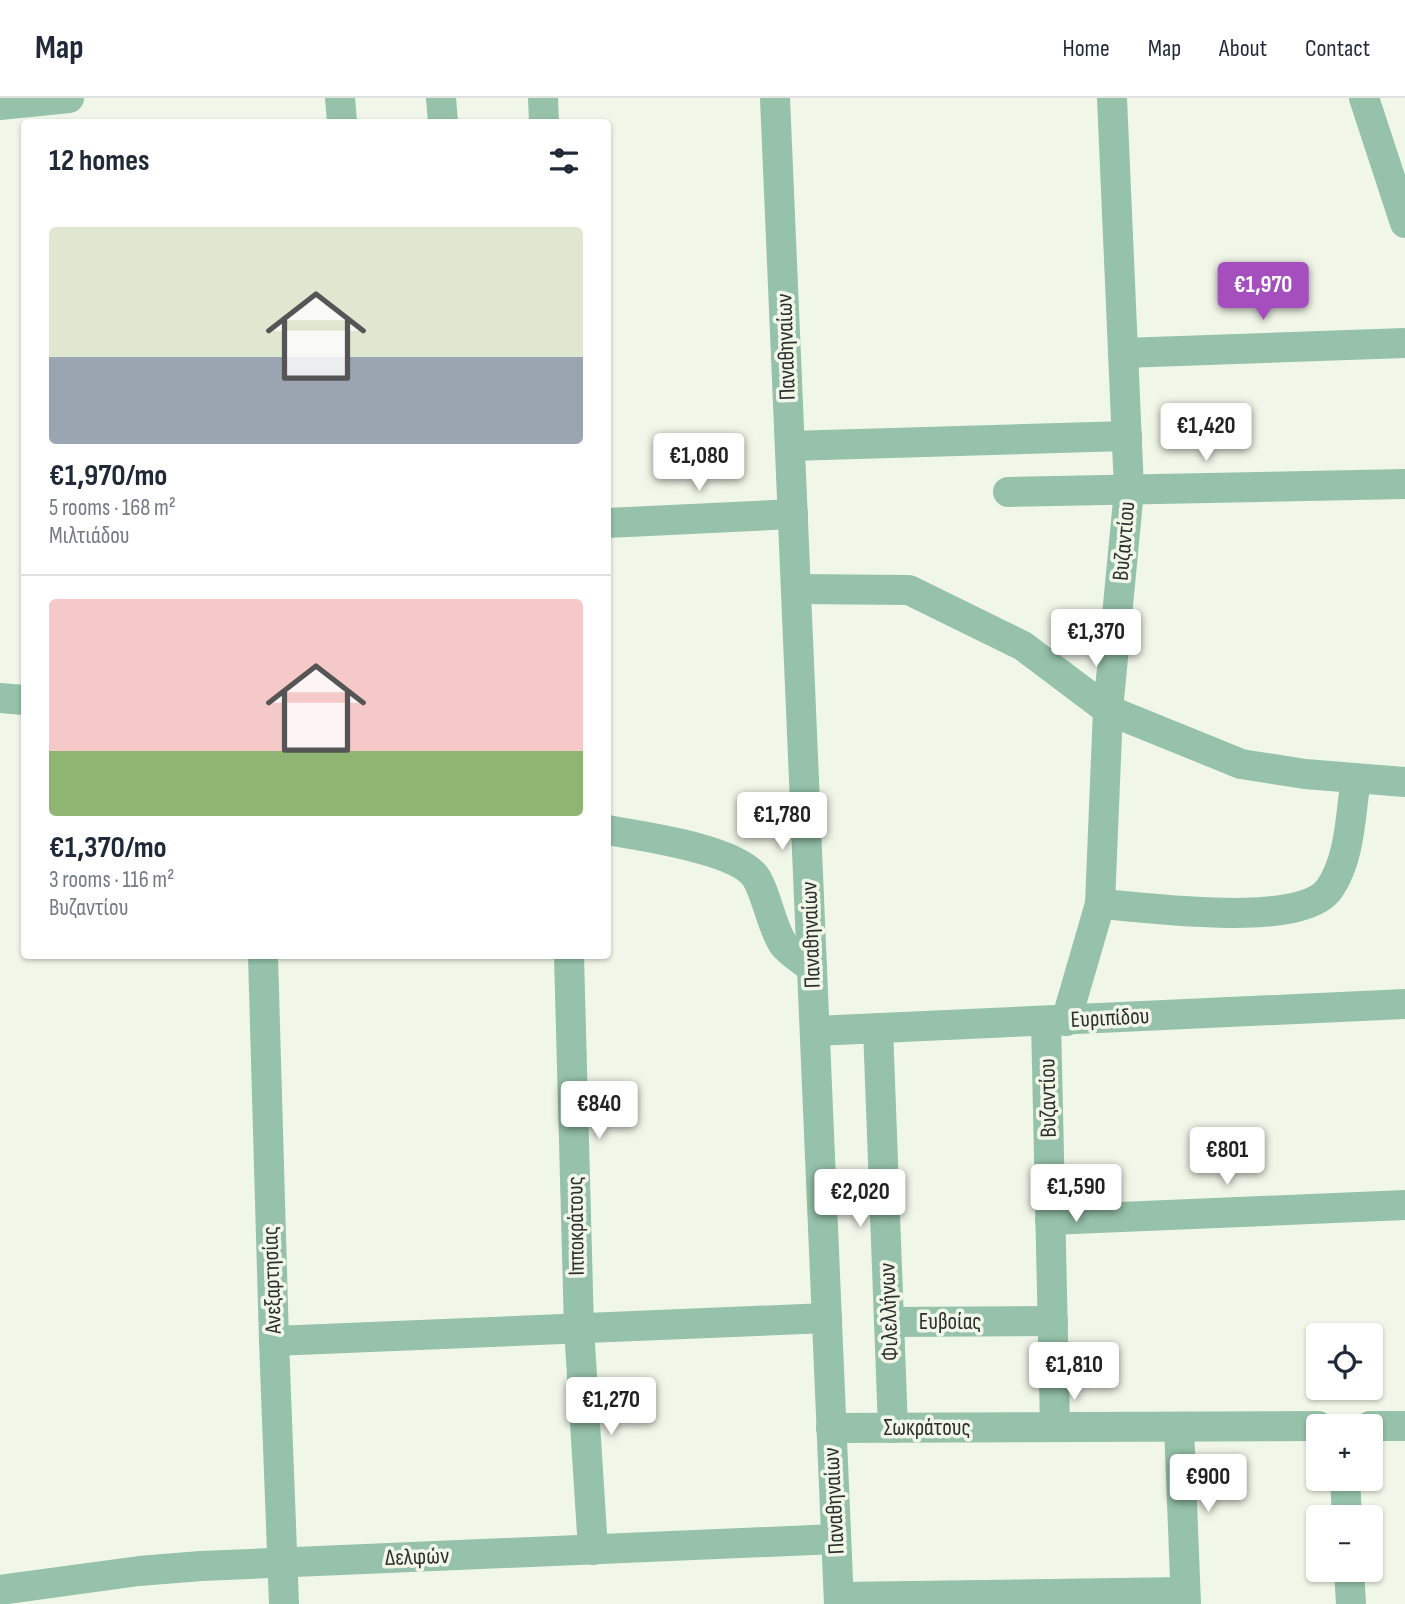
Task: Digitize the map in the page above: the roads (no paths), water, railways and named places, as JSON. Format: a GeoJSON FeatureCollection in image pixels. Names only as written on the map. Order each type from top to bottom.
{"type":"FeatureCollection","features":[{"type":"Feature","properties":{"kind":"street"},"geometry":{"type":"LineString","coordinates":[[0,105],[69,98]]}},
{"type":"Feature","properties":{"kind":"street"},"geometry":{"type":"LineString","coordinates":[[341,98],[342,119]]}},
{"type":"Feature","properties":{"kind":"street"},"geometry":{"type":"LineString","coordinates":[[441,98],[443,119]]}},
{"type":"Feature","properties":{"kind":"street"},"geometry":{"type":"LineString","coordinates":[[543,98],[544,119]]}},
{"type":"Feature","properties":{"kind":"street","name":"Παναθηναίων"},"geometry":{"type":"LineString","coordinates":[[775,98],[839,1600]]}},
{"type":"Feature","properties":{"kind":"street","name":"Βυζαντίου"},"geometry":{"type":"LineString","coordinates":[[1055,1427],[1051,1220],[1056,1021],[1100,904],[1108,710],[1129,490],[1112,98]]}},
{"type":"Feature","properties":{"kind":"street"},"geometry":{"type":"LineString","coordinates":[[1364,98],[1405,223]]}},
{"type":"Feature","properties":{"kind":"street"},"geometry":{"type":"LineString","coordinates":[[1123,353],[1405,343]]}},
{"type":"Feature","properties":{"kind":"street"},"geometry":{"type":"LineString","coordinates":[[790,446],[1127,436]]}},
{"type":"Feature","properties":{"kind":"street"},"geometry":{"type":"LineString","coordinates":[[1008,492],[1405,484]]}},
{"type":"Feature","properties":{"kind":"street"},"geometry":{"type":"LineString","coordinates":[[611,523],[793,514]]}},
{"type":"Feature","properties":{"kind":"street"},"geometry":{"type":"LineString","coordinates":[[796,589],[909,590],[1023,646],[1108,710],[1241,764],[1356,779],[1405,782]]}},
{"type":"Feature","properties":{"kind":"street"},"geometry":{"type":"LineString","coordinates":[[0,698],[21,700]]}},
{"type":"Feature","properties":{"kind":"street"},"geometry":{"type":"LineString","coordinates":[[1100,904],[1266,913],[1290,910],[1313,901],[1328,891],[1340,871],[1349,840],[1356,779]]}},
{"type":"Feature","properties":{"kind":"street"},"geometry":{"type":"LineString","coordinates":[[611,831],[693,847],[745,866],[758,882],[783,944],[812,968]]}},
{"type":"Feature","properties":{"kind":"street","name":"Ανεξαρτησίας"},"geometry":{"type":"LineString","coordinates":[[263,959],[284,1604]]}},
{"type":"Feature","properties":{"kind":"street","name":"Ιπποκράτους"},"geometry":{"type":"LineString","coordinates":[[569,959],[579,1328],[593,1550]]}},
{"type":"Feature","properties":{"kind":"street","name":"Ευριπίδου"},"geometry":{"type":"LineString","coordinates":[[815,1031],[1405,1004]]}},
{"type":"Feature","properties":{"kind":"street","name":"Φιλελλήνων"},"geometry":{"type":"LineString","coordinates":[[878,1028],[893,1428]]}},
{"type":"Feature","properties":{"kind":"street"},"geometry":{"type":"LineString","coordinates":[[1051,1220],[1405,1205]]}},
{"type":"Feature","properties":{"kind":"street"},"geometry":{"type":"LineString","coordinates":[[274,1341],[827,1318]]}},
{"type":"Feature","properties":{"kind":"street","name":"Ευβοίας"},"geometry":{"type":"LineString","coordinates":[[889,1322],[1053,1321]]}},
{"type":"Feature","properties":{"kind":"street","name":"Σωκράτους"},"geometry":{"type":"LineString","coordinates":[[831,1428],[1306,1426]]}},
{"type":"Feature","properties":{"kind":"street"},"geometry":{"type":"LineString","coordinates":[[1383,1426],[1405,1426]]}},
{"type":"Feature","properties":{"kind":"street"},"geometry":{"type":"LineString","coordinates":[[839,1600],[1186,1598],[1179,1427]]}},
{"type":"Feature","properties":{"kind":"street","name":"Δελφών"},"geometry":{"type":"LineString","coordinates":[[0,1590],[139,1571],[282,1562],[836,1539]]}},
{"type":"Feature","properties":{"kind":"street"},"geometry":{"type":"LineString","coordinates":[[1350,1582],[1351,1604]]}}]}
